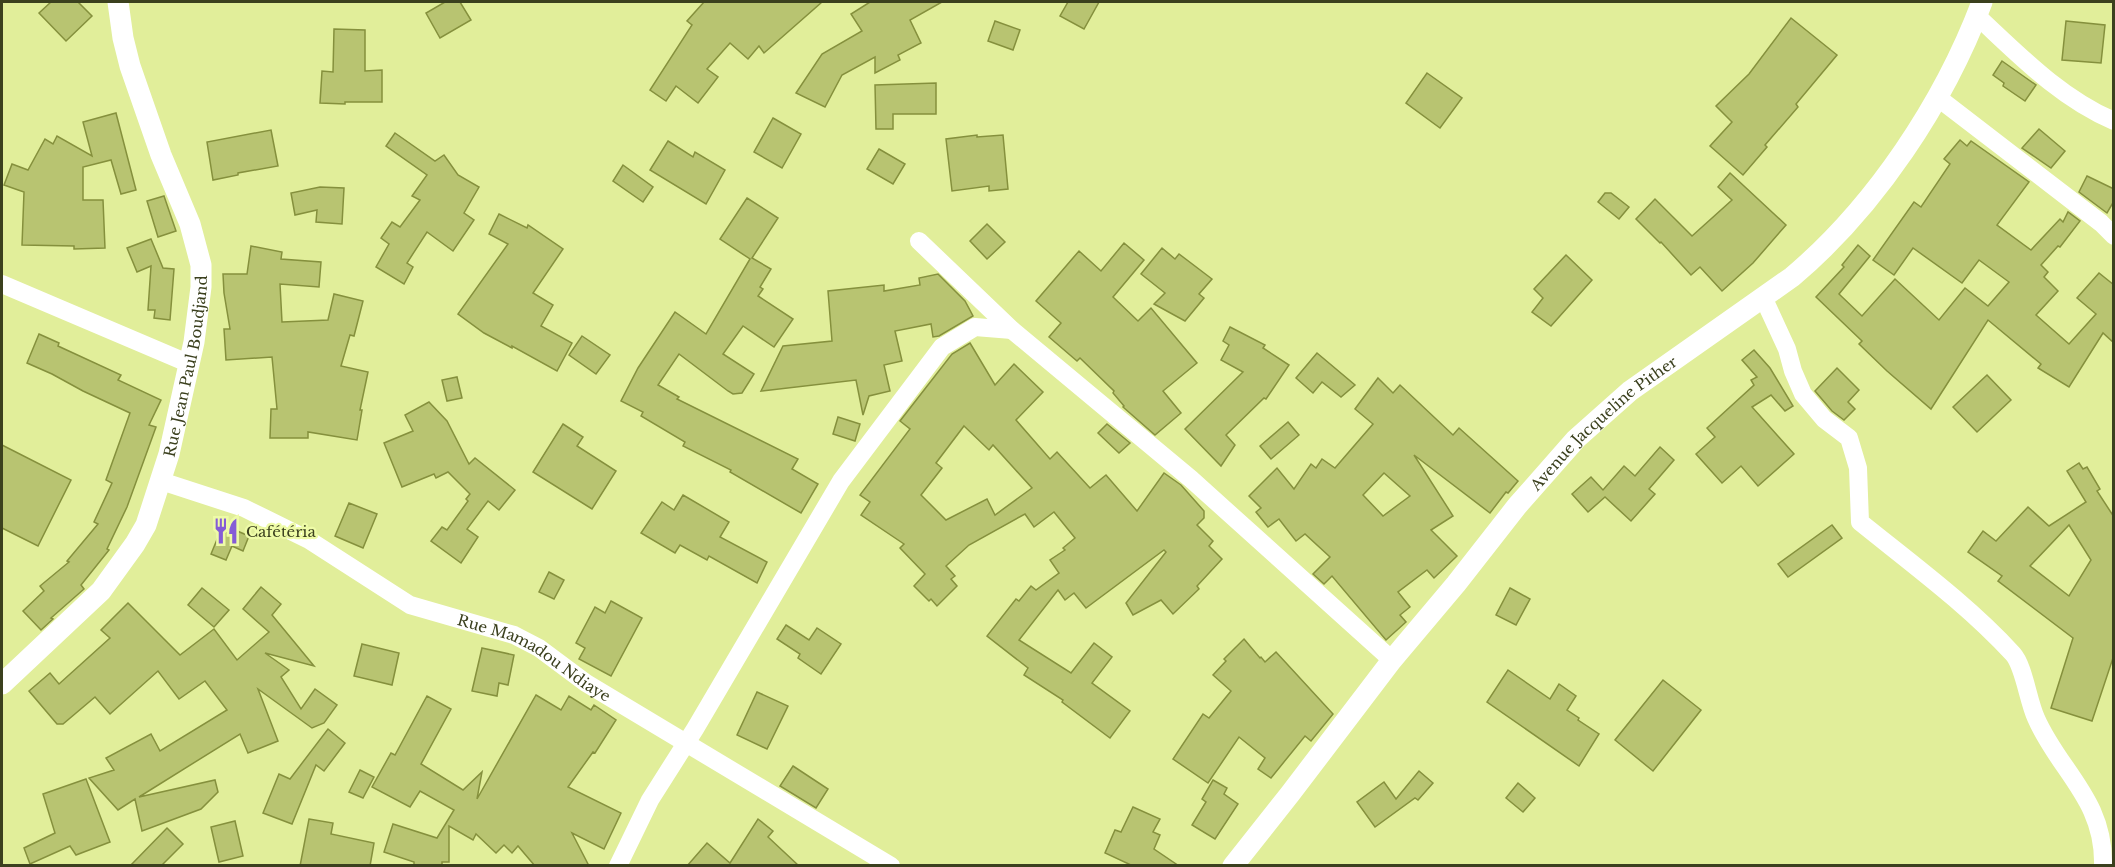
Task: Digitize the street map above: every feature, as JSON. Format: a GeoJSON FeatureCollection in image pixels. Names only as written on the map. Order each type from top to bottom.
{"type":"FeatureCollection","features":[{"type":"Feature","properties":{"kind":"street","name":"Rue Jean Paul Boudjand"},"geometry":{"type":"LineString","coordinates":[[2,684],[100,591],[125,560],[146,525],[161,481],[190,364],[199,303],[201,265],[190,224],[157,145],[130,66],[118,2]]}},
{"type":"Feature","properties":{"kind":"street"},"geometry":{"type":"LineString","coordinates":[[1980,9],[2048,82],[2078,102],[2114,121]]}},
{"type":"Feature","properties":{"kind":"street","name":"Avenue Jacqueline Pither"},"geometry":{"type":"LineString","coordinates":[[1233,866],[1392,660],[1547,470],[1576,439],[1630,391],[1792,277],[1813,260],[1850,222],[1883,180],[1937,97],[1954,67],[1980,9]]}},
{"type":"Feature","properties":{"kind":"street"},"geometry":{"type":"LineString","coordinates":[[1937,97],[2101,223],[2114,236]]}},
{"type":"Feature","properties":{"kind":"street"},"geometry":{"type":"LineString","coordinates":[[919,242],[1012,330],[1191,479],[1392,660]]}},
{"type":"Feature","properties":{"kind":"street"},"geometry":{"type":"LineString","coordinates":[[2,284],[190,364]]}},
{"type":"Feature","properties":{"kind":"street"},"geometry":{"type":"LineString","coordinates":[[1762,297],[1787,349],[1803,394],[1824,419],[1849,438],[1858,468],[1860,522],[1970,613],[2015,656],[2037,721],[2085,796],[2096,819],[2101,837],[2103,866]]}},
{"type":"Feature","properties":{"kind":"street"},"geometry":{"type":"LineString","coordinates":[[618,866],[650,800],[841,482],[942,347],[975,327],[1012,330]]}},
{"type":"Feature","properties":{"kind":"street","name":"Rue Mamadou Ndiaye"},"geometry":{"type":"LineString","coordinates":[[161,481],[244,508],[300,536],[410,605],[514,635],[539,648],[586,683],[891,866]]}},
{"type":"Feature","properties":{"kind":"building"},"geometry":{"type":"Polygon","coordinates":[[[51,2],[78,2],[92,16],[66,41],[39,13],[51,2]]]}},
{"type":"Feature","properties":{"kind":"building"},"geometry":{"type":"Polygon","coordinates":[[[445,2],[460,2],[471,20],[440,38],[426,13],[445,2]]]}},
{"type":"Feature","properties":{"kind":"building"},"geometry":{"type":"Polygon","coordinates":[[[704,2],[822,2],[764,53],[759,46],[748,59],[730,43],[707,69],[718,77],[698,103],[676,86],[666,101],[650,90],[692,25],[687,21],[704,2]]]}},
{"type":"Feature","properties":{"kind":"building"},"geometry":{"type":"Polygon","coordinates":[[[870,2],[942,2],[910,20],[921,43],[898,55],[900,60],[875,73],[875,57],[842,75],[825,107],[796,93],[822,54],[862,31],[851,14],[870,2]]]}},
{"type":"Feature","properties":{"kind":"building"},"geometry":{"type":"Polygon","coordinates":[[[1068,2],[1099,2],[1084,29],[1060,16],[1068,2]]]}},
{"type":"Feature","properties":{"kind":"building"},"geometry":{"type":"Polygon","coordinates":[[[1791,18],[1837,55],[1796,104],[1798,107],[1743,175],[1710,146],[1732,122],[1716,106],[1749,74],[1791,18]]]}},
{"type":"Feature","properties":{"kind":"building"},"geometry":{"type":"Polygon","coordinates":[[[995,21],[1020,30],[1013,50],[988,41],[995,21]]]}},
{"type":"Feature","properties":{"kind":"building"},"geometry":{"type":"Polygon","coordinates":[[[2066,21],[2105,25],[2101,63],[2062,60],[2066,21]]]}},
{"type":"Feature","properties":{"kind":"building"},"geometry":{"type":"Polygon","coordinates":[[[334,29],[365,30],[365,71],[382,70],[382,102],[320,103],[322,71],[333,72],[334,29]]]}},
{"type":"Feature","properties":{"kind":"building"},"geometry":{"type":"Polygon","coordinates":[[[2002,61],[2036,85],[2025,101],[2003,86],[2004,83],[1993,75],[2002,61]]]}},
{"type":"Feature","properties":{"kind":"building"},"geometry":{"type":"Polygon","coordinates":[[[1427,73],[1462,98],[1440,128],[1406,103],[1427,73]]]}},
{"type":"Feature","properties":{"kind":"building"},"geometry":{"type":"Polygon","coordinates":[[[936,83],[936,114],[893,114],[893,129],[876,129],[875,85],[936,83]]]}},
{"type":"Feature","properties":{"kind":"building"},"geometry":{"type":"Polygon","coordinates":[[[116,113],[136,190],[121,194],[111,160],[83,167],[83,200],[103,200],[105,248],[74,249],[74,246],[22,245],[24,192],[4,185],[12,164],[28,170],[45,139],[53,144],[57,136],[92,156],[83,122],[116,113]]]}},
{"type":"Feature","properties":{"kind":"building"},"geometry":{"type":"Polygon","coordinates":[[[773,118],[801,134],[782,168],[754,152],[773,118]]]}},
{"type":"Feature","properties":{"kind":"building"},"geometry":{"type":"Polygon","coordinates":[[[2039,129],[2065,151],[2051,168],[2022,148],[2039,129]]]}},
{"type":"Feature","properties":{"kind":"building"},"geometry":{"type":"Polygon","coordinates":[[[271,130],[278,166],[213,180],[207,142],[271,130]]]}},
{"type":"Feature","properties":{"kind":"building"},"geometry":{"type":"Polygon","coordinates":[[[395,133],[435,161],[444,155],[458,175],[479,187],[464,213],[474,220],[453,251],[427,232],[407,263],[413,267],[404,284],[376,267],[389,244],[381,238],[392,222],[400,227],[420,200],[412,196],[427,175],[386,146],[395,133]]]}},
{"type":"Feature","properties":{"kind":"building"},"geometry":{"type":"Polygon","coordinates":[[[977,135],[977,137],[1003,135],[1008,189],[989,191],[989,186],[952,191],[946,139],[977,135]]]}},
{"type":"Feature","properties":{"kind":"building"},"geometry":{"type":"Polygon","coordinates":[[[1960,140],[1967,146],[1971,141],[2029,182],[1997,225],[2031,250],[2060,219],[2063,222],[2068,212],[2080,221],[2060,247],[2058,246],[2041,265],[2048,272],[2044,277],[2058,291],[2036,315],[2069,344],[2096,314],[2077,298],[2099,273],[2114,285],[2114,343],[2103,333],[2069,387],[2038,368],[2041,364],[1988,320],[1931,409],[1859,344],[1862,341],[1816,297],[1844,267],[1842,265],[1858,245],[1870,256],[1839,294],[1862,316],[1895,279],[1939,320],[1965,288],[1988,306],[2009,282],[1979,260],[1962,283],[1913,248],[1894,275],[1873,260],[1914,202],[1921,207],[1950,164],[1944,159],[1960,140]]]}},
{"type":"Feature","properties":{"kind":"building"},"geometry":{"type":"Polygon","coordinates":[[[668,141],[693,157],[695,152],[725,170],[706,204],[650,170],[668,141]]]}},
{"type":"Feature","properties":{"kind":"building"},"geometry":{"type":"Polygon","coordinates":[[[879,149],[905,164],[893,184],[867,169],[879,149]]]}},
{"type":"Feature","properties":{"kind":"building"},"geometry":{"type":"Polygon","coordinates":[[[623,165],[653,187],[643,202],[613,181],[623,165]]]}},
{"type":"Feature","properties":{"kind":"building"},"geometry":{"type":"Polygon","coordinates":[[[1730,173],[1786,225],[1753,263],[1722,291],[1700,267],[1691,275],[1636,219],[1655,199],[1692,236],[1732,200],[1718,187],[1730,173]]]}},
{"type":"Feature","properties":{"kind":"building"},"geometry":{"type":"Polygon","coordinates":[[[2087,176],[2114,189],[2114,201],[2107,213],[2079,192],[2087,176]]]}},
{"type":"Feature","properties":{"kind":"building"},"geometry":{"type":"Polygon","coordinates":[[[320,187],[344,188],[342,224],[316,222],[317,210],[295,215],[291,193],[320,187]]]}},
{"type":"Feature","properties":{"kind":"building"},"geometry":{"type":"Polygon","coordinates":[[[1605,193],[1611,193],[1629,207],[1619,219],[1598,202],[1605,193]]]}},
{"type":"Feature","properties":{"kind":"building"},"geometry":{"type":"Polygon","coordinates":[[[164,196],[176,231],[158,237],[147,201],[164,196]]]}},
{"type":"Feature","properties":{"kind":"building"},"geometry":{"type":"Polygon","coordinates":[[[747,198],[778,218],[752,258],[771,269],[760,287],[763,289],[758,296],[793,319],[774,347],[743,326],[723,354],[754,374],[742,393],[733,394],[728,391],[679,354],[658,385],[679,397],[677,399],[798,459],[792,469],[818,484],[801,513],[730,472],[731,470],[683,446],[685,442],[641,416],[643,412],[621,401],[638,368],[675,312],[706,334],[750,259],[720,239],[747,198]]]}},
{"type":"Feature","properties":{"kind":"building"},"geometry":{"type":"Polygon","coordinates":[[[499,214],[527,228],[528,225],[563,249],[533,293],[553,305],[541,326],[572,343],[557,371],[484,333],[458,314],[508,244],[489,234],[499,214]]]}},
{"type":"Feature","properties":{"kind":"building"},"geometry":{"type":"Polygon","coordinates":[[[987,224],[1005,242],[987,259],[970,241],[987,224]]]}},
{"type":"Feature","properties":{"kind":"building"},"geometry":{"type":"Polygon","coordinates":[[[151,239],[163,268],[174,269],[170,320],[154,318],[155,310],[148,310],[151,266],[137,272],[127,248],[151,239]]]}},
{"type":"Feature","properties":{"kind":"building"},"geometry":{"type":"Polygon","coordinates":[[[1124,243],[1144,260],[1113,297],[1138,321],[1151,308],[1197,363],[1163,391],[1181,413],[1155,435],[1123,407],[1113,393],[1114,391],[1080,358],[1077,361],[1049,337],[1061,323],[1036,301],[1079,251],[1101,271],[1124,243]]]}},
{"type":"Feature","properties":{"kind":"building"},"geometry":{"type":"Polygon","coordinates":[[[251,246],[282,252],[281,259],[321,262],[319,287],[280,284],[282,322],[328,320],[334,294],[363,301],[354,336],[350,335],[341,366],[368,372],[360,410],[362,410],[357,440],[308,432],[308,438],[270,438],[271,409],[277,409],[272,357],[226,360],[224,329],[230,329],[223,274],[247,274],[251,246]]]}},
{"type":"Feature","properties":{"kind":"building"},"geometry":{"type":"Polygon","coordinates":[[[1162,248],[1175,259],[1179,254],[1212,279],[1199,294],[1204,298],[1185,321],[1154,304],[1165,293],[1141,274],[1162,248]]]}},
{"type":"Feature","properties":{"kind":"building"},"geometry":{"type":"Polygon","coordinates":[[[1566,255],[1592,280],[1551,326],[1532,312],[1543,298],[1534,289],[1566,255]]]}},
{"type":"Feature","properties":{"kind":"building"},"geometry":{"type":"Polygon","coordinates":[[[938,274],[965,301],[973,316],[939,336],[933,337],[931,324],[895,331],[902,361],[884,365],[890,391],[869,396],[863,415],[856,380],[761,391],[783,346],[832,341],[828,291],[884,285],[884,291],[920,285],[919,278],[938,274]]]}},
{"type":"Feature","properties":{"kind":"building"},"geometry":{"type":"Polygon","coordinates":[[[1230,327],[1265,345],[1263,348],[1289,365],[1266,399],[1264,398],[1226,435],[1235,445],[1221,466],[1185,429],[1243,372],[1221,360],[1229,345],[1223,341],[1230,327]]]}},
{"type":"Feature","properties":{"kind":"building"},"geometry":{"type":"Polygon","coordinates":[[[39,334],[59,343],[58,346],[121,375],[118,380],[161,400],[149,425],[156,427],[127,507],[107,549],[109,550],[81,585],[84,589],[41,630],[23,611],[44,591],[40,586],[69,562],[67,561],[98,524],[94,522],[112,483],[106,480],[130,413],[27,363],[39,334]]]}},
{"type":"Feature","properties":{"kind":"building"},"geometry":{"type":"Polygon","coordinates":[[[582,336],[610,355],[596,374],[569,355],[582,336]]]}},
{"type":"Feature","properties":{"kind":"building"},"geometry":{"type":"Polygon","coordinates":[[[970,343],[995,385],[1014,364],[1043,392],[1016,420],[1050,459],[1057,452],[1090,488],[1106,475],[1137,511],[1164,473],[1181,485],[1204,511],[1204,518],[1197,525],[1213,541],[1209,546],[1222,559],[1197,586],[1199,589],[1173,614],[1161,600],[1133,615],[1126,603],[1166,552],[1164,550],[1086,608],[1074,593],[1065,600],[1058,590],[1019,640],[1071,673],[1094,643],[1112,657],[1092,683],[1130,711],[1110,738],[1062,702],[1063,700],[1024,675],[1028,668],[987,636],[1016,599],[1019,601],[1031,586],[1036,590],[1059,573],[1050,560],[1065,550],[1063,548],[1075,538],[1054,512],[1034,527],[1025,514],[969,545],[946,566],[955,576],[951,579],[957,586],[937,606],[914,586],[925,574],[900,548],[904,544],[861,515],[870,502],[860,495],[910,429],[900,421],[952,354],[970,343]],[[964,426],[936,463],[942,468],[921,495],[946,520],[987,499],[995,515],[1032,488],[993,445],[989,450],[964,426]]]}},
{"type":"Feature","properties":{"kind":"building"},"geometry":{"type":"Polygon","coordinates":[[[1754,350],[1770,368],[1793,406],[1785,411],[1771,395],[1752,407],[1794,454],[1758,486],[1741,466],[1722,483],[1696,454],[1715,437],[1707,428],[1754,385],[1751,380],[1757,377],[1742,360],[1754,350]]]}},
{"type":"Feature","properties":{"kind":"building"},"geometry":{"type":"Polygon","coordinates":[[[1317,353],[1355,385],[1341,397],[1322,382],[1313,393],[1296,378],[1317,353]]]}},
{"type":"Feature","properties":{"kind":"building"},"geometry":{"type":"Polygon","coordinates":[[[1837,368],[1859,390],[1848,402],[1855,409],[1844,420],[1832,411],[1815,391],[1837,368]]]}},
{"type":"Feature","properties":{"kind":"building"},"geometry":{"type":"Polygon","coordinates":[[[1987,375],[2011,400],[1977,432],[1953,407],[1987,375]]]}},
{"type":"Feature","properties":{"kind":"building"},"geometry":{"type":"Polygon","coordinates":[[[457,377],[462,398],[447,401],[442,380],[457,377]]]}},
{"type":"Feature","properties":{"kind":"building"},"geometry":{"type":"Polygon","coordinates":[[[1378,378],[1393,393],[1400,385],[1453,435],[1459,428],[1518,481],[1490,513],[1414,455],[1453,516],[1431,530],[1457,556],[1434,578],[1427,570],[1398,592],[1410,607],[1400,615],[1406,622],[1386,640],[1332,576],[1324,584],[1313,574],[1330,557],[1305,534],[1296,541],[1279,519],[1268,527],[1256,512],[1261,508],[1249,496],[1277,468],[1294,489],[1311,464],[1316,468],[1322,459],[1335,468],[1373,424],[1355,409],[1378,378]],[[1384,473],[1363,495],[1383,516],[1410,496],[1384,473]]]}},
{"type":"Feature","properties":{"kind":"building"},"geometry":{"type":"Polygon","coordinates":[[[429,402],[447,421],[469,464],[475,458],[515,490],[499,510],[488,501],[467,529],[478,537],[461,563],[431,541],[442,527],[447,530],[468,501],[466,499],[470,494],[448,472],[436,478],[434,474],[402,487],[384,443],[413,431],[405,415],[429,402]]]}},
{"type":"Feature","properties":{"kind":"building"},"geometry":{"type":"Polygon","coordinates":[[[838,417],[860,424],[855,441],[833,434],[838,417]]]}},
{"type":"Feature","properties":{"kind":"building"},"geometry":{"type":"Polygon","coordinates":[[[1288,422],[1299,435],[1271,459],[1260,446],[1288,422]]]}},
{"type":"Feature","properties":{"kind":"building"},"geometry":{"type":"Polygon","coordinates":[[[563,424],[583,437],[577,446],[616,471],[592,509],[533,472],[563,424]]]}},
{"type":"Feature","properties":{"kind":"building"},"geometry":{"type":"Polygon","coordinates":[[[1107,424],[1130,443],[1119,453],[1098,433],[1107,424]]]}},
{"type":"Feature","properties":{"kind":"building"},"geometry":{"type":"Polygon","coordinates":[[[2,445],[71,480],[38,546],[2,528],[2,445]]]}},
{"type":"Feature","properties":{"kind":"building"},"geometry":{"type":"Polygon","coordinates":[[[1660,447],[1674,460],[1649,489],[1655,494],[1631,521],[1605,497],[1588,512],[1572,494],[1591,477],[1603,490],[1624,466],[1635,476],[1660,447]]]}},
{"type":"Feature","properties":{"kind":"building"},"geometry":{"type":"Polygon","coordinates":[[[2079,463],[2083,469],[2087,467],[2100,489],[2097,491],[2114,517],[2114,655],[2092,721],[2051,708],[2073,638],[1998,581],[2002,576],[1968,552],[1983,531],[1996,541],[2028,507],[2049,526],[2086,502],[2067,471],[2079,463]],[[2069,525],[2030,566],[2069,596],[2091,560],[2069,525]]]}},
{"type":"Feature","properties":{"kind":"building"},"geometry":{"type":"Polygon","coordinates":[[[683,495],[729,522],[720,537],[767,562],[757,583],[709,556],[707,560],[680,545],[675,553],[641,533],[662,502],[674,510],[683,495]]]}},
{"type":"Feature","properties":{"kind":"building"},"geometry":{"type":"Polygon","coordinates":[[[349,503],[377,514],[363,548],[335,536],[349,503]]]}},
{"type":"Feature","properties":{"kind":"building"},"geometry":{"type":"Polygon","coordinates":[[[223,525],[249,536],[243,551],[232,546],[226,560],[211,554],[223,525]]]}},
{"type":"Feature","properties":{"kind":"building"},"geometry":{"type":"Polygon","coordinates":[[[1832,525],[1842,538],[1788,577],[1778,564],[1832,525]]]}},
{"type":"Feature","properties":{"kind":"building"},"geometry":{"type":"Polygon","coordinates":[[[549,572],[564,580],[554,599],[539,592],[549,572]]]}},
{"type":"Feature","properties":{"kind":"building"},"geometry":{"type":"Polygon","coordinates":[[[261,587],[281,604],[272,615],[314,666],[265,653],[289,670],[281,677],[301,709],[315,689],[337,705],[324,723],[312,728],[258,689],[278,741],[248,753],[240,734],[139,797],[215,780],[218,792],[201,809],[142,831],[135,799],[118,810],[89,778],[114,770],[106,758],[151,734],[160,751],[227,710],[205,681],[179,699],[158,671],[110,714],[95,697],[63,724],[57,724],[29,691],[50,673],[59,684],[110,638],[101,630],[128,603],[180,655],[214,629],[237,660],[269,632],[243,609],[261,587]]]}},
{"type":"Feature","properties":{"kind":"building"},"geometry":{"type":"Polygon","coordinates":[[[202,588],[229,610],[214,627],[188,605],[202,588]]]}},
{"type":"Feature","properties":{"kind":"building"},"geometry":{"type":"Polygon","coordinates":[[[1510,588],[1530,599],[1516,625],[1496,615],[1510,588]]]}},
{"type":"Feature","properties":{"kind":"building"},"geometry":{"type":"Polygon","coordinates":[[[611,601],[642,618],[611,676],[579,659],[585,648],[576,643],[595,607],[605,613],[611,601]]]}},
{"type":"Feature","properties":{"kind":"building"},"geometry":{"type":"Polygon","coordinates":[[[786,625],[809,640],[817,628],[841,644],[821,674],[798,658],[800,654],[777,639],[786,625]]]}},
{"type":"Feature","properties":{"kind":"building"},"geometry":{"type":"Polygon","coordinates":[[[1244,639],[1265,662],[1276,652],[1333,714],[1311,741],[1305,736],[1271,778],[1258,769],[1265,758],[1239,737],[1208,783],[1173,759],[1203,714],[1209,718],[1231,691],[1213,675],[1226,661],[1224,659],[1244,639]]]}},
{"type":"Feature","properties":{"kind":"building"},"geometry":{"type":"Polygon","coordinates":[[[362,644],[399,653],[392,685],[354,676],[362,644]]]}},
{"type":"Feature","properties":{"kind":"building"},"geometry":{"type":"Polygon","coordinates":[[[482,648],[514,655],[508,685],[499,683],[497,696],[472,691],[482,648]]]}},
{"type":"Feature","properties":{"kind":"building"},"geometry":{"type":"Polygon","coordinates":[[[1508,670],[1550,699],[1559,684],[1576,696],[1567,710],[1599,734],[1579,766],[1487,702],[1508,670]]]}},
{"type":"Feature","properties":{"kind":"building"},"geometry":{"type":"Polygon","coordinates":[[[1663,680],[1701,710],[1653,771],[1615,740],[1663,680]]]}},
{"type":"Feature","properties":{"kind":"building"},"geometry":{"type":"Polygon","coordinates":[[[757,692],[788,706],[767,749],[737,735],[757,692]]]}},
{"type":"Feature","properties":{"kind":"building"},"geometry":{"type":"Polygon","coordinates":[[[536,695],[561,710],[569,696],[591,710],[594,705],[616,720],[595,753],[593,752],[568,787],[621,813],[604,849],[572,833],[589,866],[535,866],[518,846],[512,853],[504,845],[496,853],[476,834],[473,840],[449,826],[449,862],[442,862],[442,866],[414,866],[414,862],[384,852],[393,824],[437,838],[454,810],[420,791],[410,807],[372,787],[391,753],[395,755],[427,696],[451,709],[421,764],[463,790],[482,772],[477,799],[536,695]]]}},
{"type":"Feature","properties":{"kind":"building"},"geometry":{"type":"Polygon","coordinates":[[[328,729],[345,743],[324,771],[316,765],[292,824],[263,813],[279,774],[290,779],[328,729]]]}},
{"type":"Feature","properties":{"kind":"building"},"geometry":{"type":"Polygon","coordinates":[[[793,766],[828,789],[816,808],[780,786],[793,766]]]}},
{"type":"Feature","properties":{"kind":"building"},"geometry":{"type":"Polygon","coordinates":[[[360,770],[374,777],[363,798],[349,792],[360,770]]]}},
{"type":"Feature","properties":{"kind":"building"},"geometry":{"type":"Polygon","coordinates":[[[1419,771],[1433,783],[1418,800],[1415,798],[1375,827],[1357,802],[1384,782],[1396,799],[1419,771]]]}},
{"type":"Feature","properties":{"kind":"building"},"geometry":{"type":"Polygon","coordinates":[[[86,779],[110,842],[76,855],[70,846],[30,864],[24,848],[55,833],[43,794],[86,779]]]}},
{"type":"Feature","properties":{"kind":"building"},"geometry":{"type":"Polygon","coordinates":[[[1213,780],[1227,788],[1224,794],[1238,804],[1215,839],[1192,825],[1206,802],[1202,799],[1213,780]]]}},
{"type":"Feature","properties":{"kind":"building"},"geometry":{"type":"Polygon","coordinates":[[[1518,783],[1535,798],[1523,812],[1506,798],[1518,783]]]}},
{"type":"Feature","properties":{"kind":"building"},"geometry":{"type":"Polygon","coordinates":[[[1133,807],[1160,819],[1153,832],[1160,835],[1154,849],[1179,866],[1133,866],[1105,853],[1115,830],[1121,832],[1133,807]]]}},
{"type":"Feature","properties":{"kind":"building"},"geometry":{"type":"Polygon","coordinates":[[[309,819],[333,823],[331,834],[374,843],[370,866],[300,866],[309,819]]]}},
{"type":"Feature","properties":{"kind":"building"},"geometry":{"type":"Polygon","coordinates":[[[758,819],[773,831],[768,837],[799,866],[687,866],[707,843],[730,863],[758,819]]]}},
{"type":"Feature","properties":{"kind":"building"},"geometry":{"type":"Polygon","coordinates":[[[235,821],[243,856],[219,862],[211,827],[235,821]]]}},
{"type":"Feature","properties":{"kind":"building"},"geometry":{"type":"Polygon","coordinates":[[[167,828],[183,844],[161,866],[130,866],[167,828]]]}},
{"type":"Feature","properties":{"kind":"place","name":"Cafétéria"},"geometry":{"type":"Point","coordinates":[226,531]}}]}
